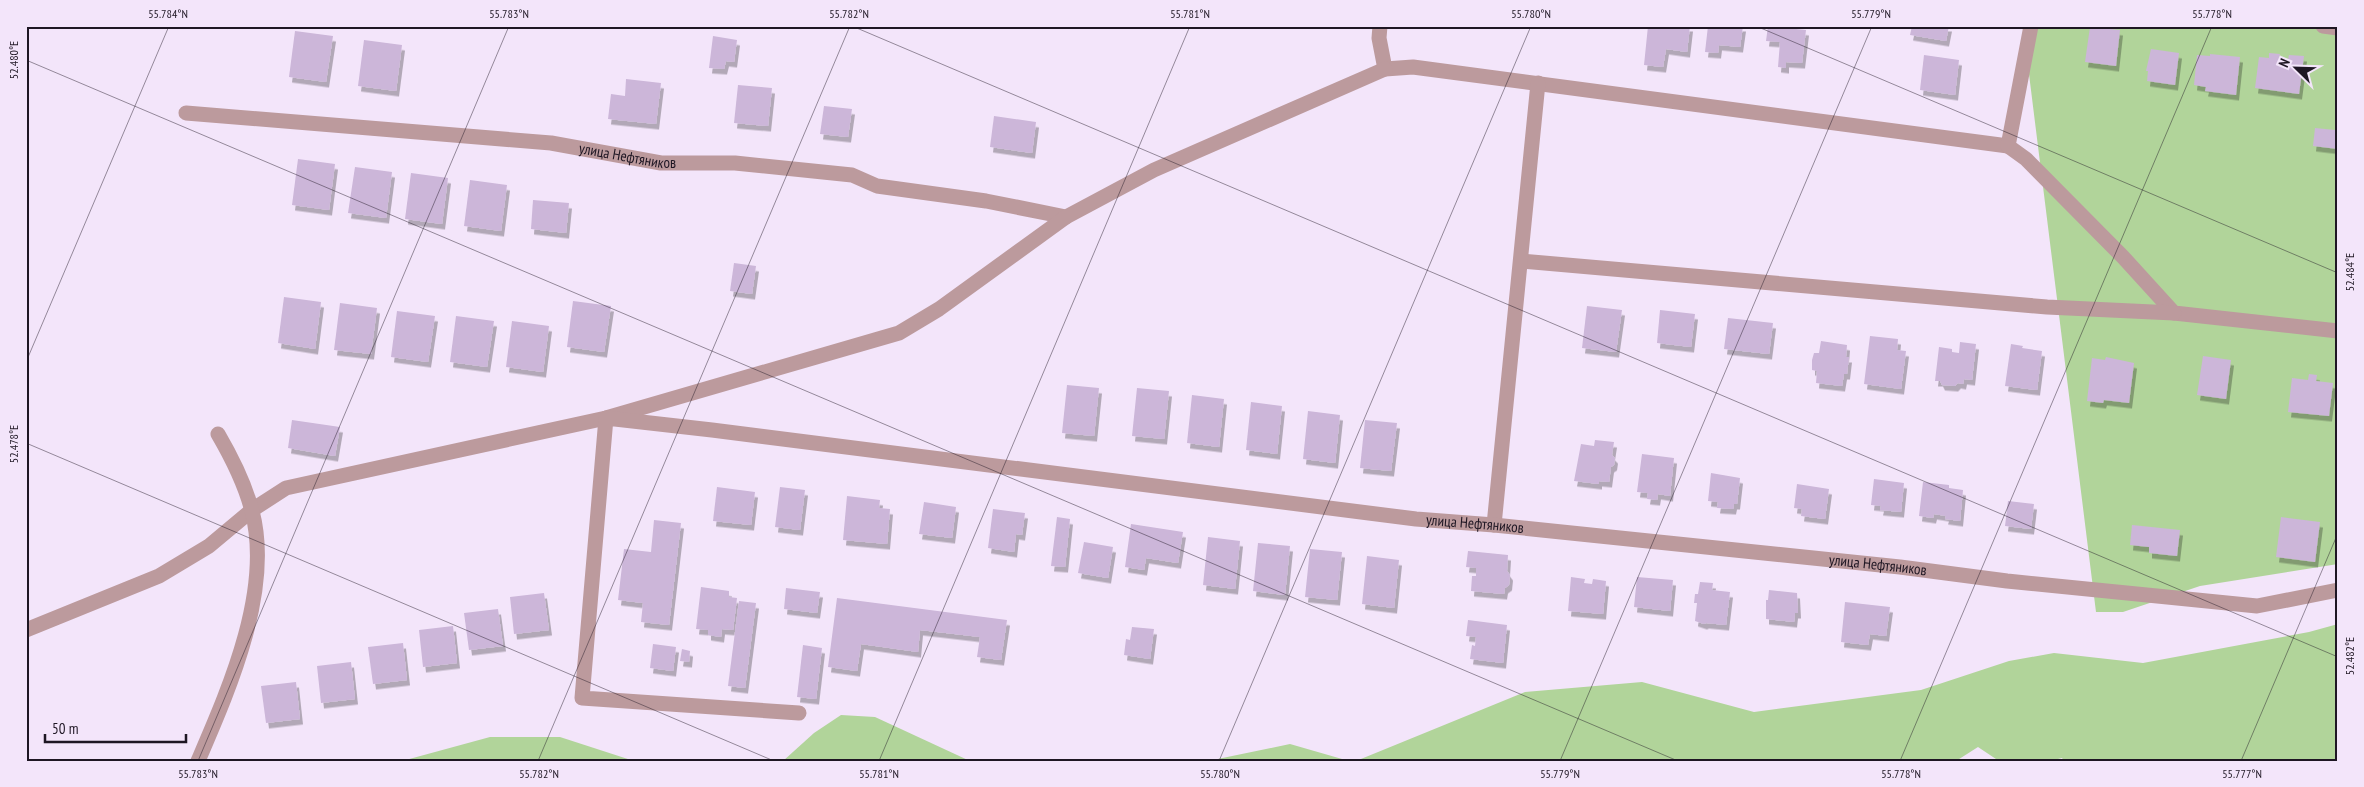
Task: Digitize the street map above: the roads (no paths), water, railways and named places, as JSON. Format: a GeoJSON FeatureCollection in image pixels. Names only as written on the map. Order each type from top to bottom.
{"type":"FeatureCollection","features":[{"type":"Feature","properties":{"kind":"street"},"geometry":{"type":"LineString","coordinates":[[1380,26],[1379,38],[1385,69]]}},
{"type":"Feature","properties":{"kind":"street"},"geometry":{"type":"LineString","coordinates":[[2008,146],[2031,26]]}},
{"type":"Feature","properties":{"kind":"street"},"geometry":{"type":"LineString","coordinates":[[2323,26],[2338,28]]}},
{"type":"Feature","properties":{"kind":"street"},"geometry":{"type":"LineString","coordinates":[[26,630],[159,576],[209,546],[252,510],[286,488],[606,418],[899,334],[939,309],[1066,216],[1154,170],[1385,69],[1413,67],[2008,146],[2026,158],[2174,313]]}},
{"type":"Feature","properties":{"kind":"street"},"geometry":{"type":"LineString","coordinates":[[1494,525],[1538,83]]}},
{"type":"Feature","properties":{"kind":"street","name":"улица Нефтяников"},"geometry":{"type":"LineString","coordinates":[[186,113],[551,143],[661,163],[735,163],[852,175],[877,186],[986,201],[1066,216]]}},
{"type":"Feature","properties":{"kind":"street"},"geometry":{"type":"LineString","coordinates":[[1520,261],[2047,307],[2174,313],[2338,332]]}},
{"type":"Feature","properties":{"kind":"street"},"geometry":{"type":"LineString","coordinates":[[606,418],[582,698],[799,713]]}},
{"type":"Feature","properties":{"kind":"street","name":"улица Нефтяников"},"geometry":{"type":"LineString","coordinates":[[606,418],[1416,519],[1494,525],[1900,567],[2007,581],[2257,606],[2338,590]]}},
{"type":"Feature","properties":{"kind":"street"},"geometry":{"type":"LineString","coordinates":[[198,761],[230,686],[248,624],[257,568],[257,538],[252,510],[235,464],[218,434]]}}]}
